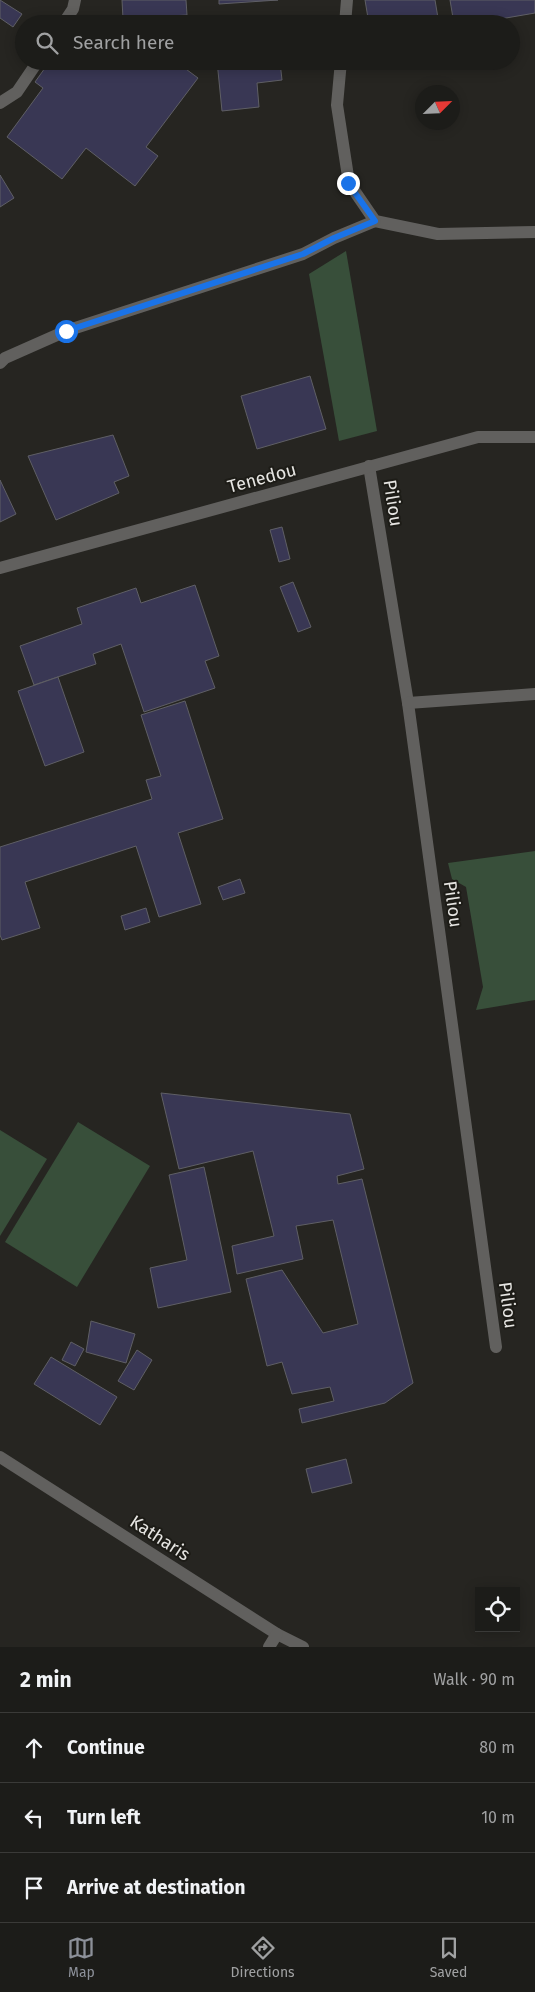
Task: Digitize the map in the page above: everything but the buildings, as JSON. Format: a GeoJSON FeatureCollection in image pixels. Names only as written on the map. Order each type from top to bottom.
{"type":"FeatureCollection","features":[{"type":"Feature","properties":{"kind":"street"},"geometry":{"type":"LineString","coordinates":[[69,15],[73,10],[74,0]]}},
{"type":"Feature","properties":{"kind":"street"},"geometry":{"type":"LineString","coordinates":[[345,15],[347,0]]}},
{"type":"Feature","properties":{"kind":"street"},"geometry":{"type":"LineString","coordinates":[[0,103],[18,92],[32,70]]}},
{"type":"Feature","properties":{"kind":"street"},"geometry":{"type":"LineString","coordinates":[[340,70],[337,105],[348,183],[375,221]]}},
{"type":"Feature","properties":{"kind":"street"},"geometry":{"type":"LineString","coordinates":[[0,363],[5,358],[66,331],[303,254],[334,238],[375,221],[438,234],[535,232]]}},
{"type":"Feature","properties":{"kind":"street","name":"Tenedou"},"geometry":{"type":"LineString","coordinates":[[0,568],[478,437],[535,437]]}},
{"type":"Feature","properties":{"kind":"street","name":"Piliou"},"geometry":{"type":"LineString","coordinates":[[369,466],[408,703],[496,1347]]}},
{"type":"Feature","properties":{"kind":"street"},"geometry":{"type":"LineString","coordinates":[[408,703],[535,694]]}},
{"type":"Feature","properties":{"kind":"street","name":"Katharis"},"geometry":{"type":"LineString","coordinates":[[0,1457],[277,1634],[303,1647]]}},
{"type":"Feature","properties":{"kind":"street"},"geometry":{"type":"LineString","coordinates":[[269,1647],[277,1634]]}},
{"type":"Feature","properties":{"kind":"green space"},"geometry":{"type":"Polygon","coordinates":[[[346,251],[377,431],[339,441],[309,274],[346,251]]]}},
{"type":"Feature","properties":{"kind":"green space"},"geometry":{"type":"Polygon","coordinates":[[[535,851],[535,1000],[476,1010],[483,987],[466,887],[452,879],[448,863],[535,851]]]}},
{"type":"Feature","properties":{"kind":"green space"},"geometry":{"type":"Polygon","coordinates":[[[78,1122],[150,1166],[77,1287],[5,1242],[78,1122]]]}},
{"type":"Feature","properties":{"kind":"green space"},"geometry":{"type":"Polygon","coordinates":[[[0,1130],[47,1159],[0,1236],[0,1130]]]}},
{"type":"Feature","properties":{"kind":"route"},"geometry":{"type":"LineString","coordinates":[[66,331],[303,254],[334,238],[375,221],[348,183]]}}]}
